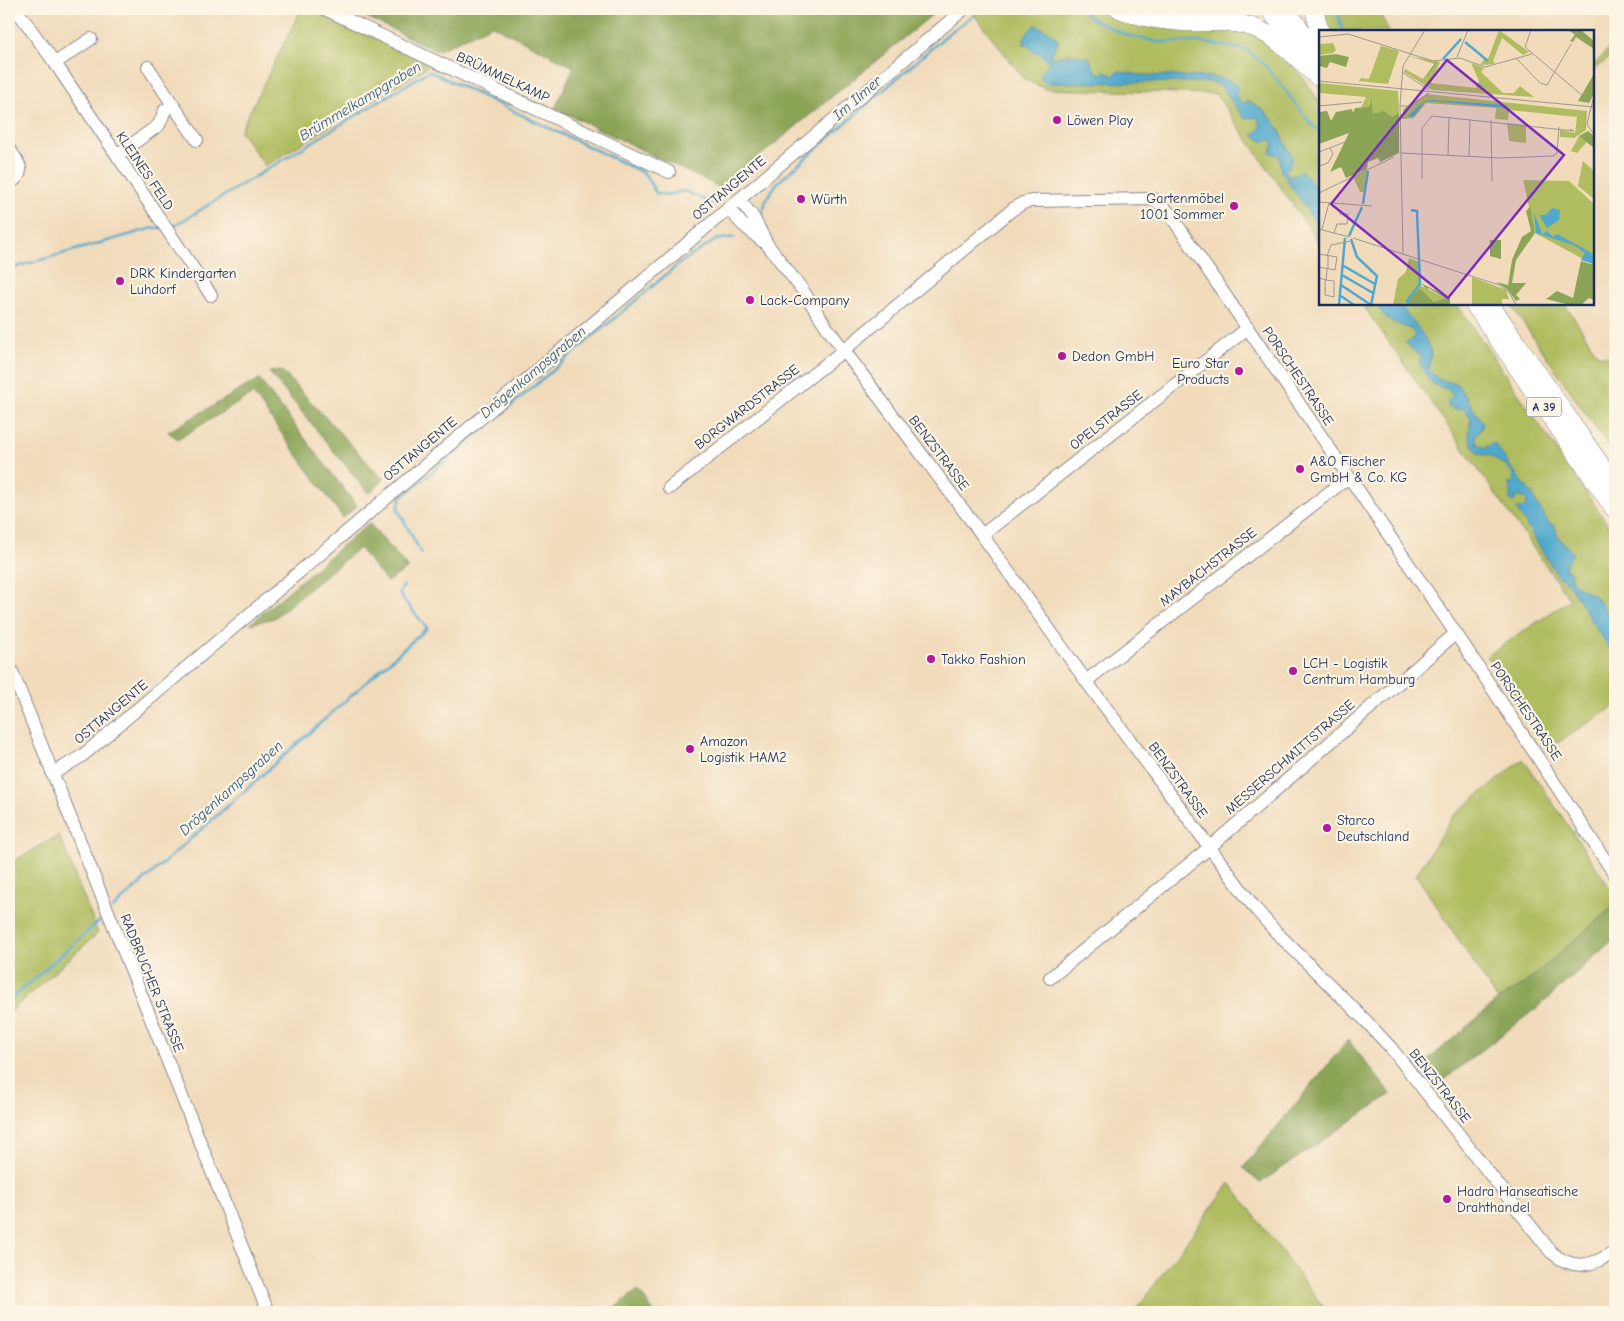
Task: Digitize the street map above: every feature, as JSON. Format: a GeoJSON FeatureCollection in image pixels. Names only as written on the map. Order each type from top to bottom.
{"type":"FeatureCollection","features":[{"type":"Feature","properties":{"kind":"highway"},"geometry":{"type":"LineString","coordinates":[[1127,11],[1145,14],[1164,9]]}},
{"type":"Feature","properties":{"kind":"highway"},"geometry":{"type":"LineString","coordinates":[[1270,9],[1319,79]]}},
{"type":"Feature","properties":{"kind":"highway"},"geometry":{"type":"LineString","coordinates":[[1286,9],[1319,57]]}},
{"type":"Feature","properties":{"kind":"highway"},"geometry":{"type":"LineString","coordinates":[[1314,9],[1319,30]]}},
{"type":"Feature","properties":{"kind":"highway"},"geometry":{"type":"LineString","coordinates":[[1127,11],[1164,21],[1223,22],[1254,28],[1272,37],[1289,49],[1319,79]]}},
{"type":"Feature","properties":{"kind":"highway","name":"A 39"},"geometry":{"type":"LineString","coordinates":[[1475,305],[1615,510]]}},
{"type":"Feature","properties":{"kind":"highway","name":"A 39"},"geometry":{"type":"LineString","coordinates":[[1491,305],[1615,486]]}},
{"type":"Feature","properties":{"kind":"street","name":"KLEINES FELD"},"geometry":{"type":"LineString","coordinates":[[16,9],[55,63],[211,295]]}},
{"type":"Feature","properties":{"kind":"street","name":"BRÜMMELKAMP"},"geometry":{"type":"LineString","coordinates":[[325,9],[669,172]]}},
{"type":"Feature","properties":{"kind":"street","name":"OSTTANGENTE"},"geometry":{"type":"LineString","coordinates":[[52,774],[82,756],[964,9]]}},
{"type":"Feature","properties":{"kind":"street"},"geometry":{"type":"LineString","coordinates":[[55,63],[91,39]]}},
{"type":"Feature","properties":{"kind":"street"},"geometry":{"type":"LineString","coordinates":[[148,67],[197,140]]}},
{"type":"Feature","properties":{"kind":"street"},"geometry":{"type":"LineString","coordinates":[[117,155],[159,126],[165,110],[173,105]]}},
{"type":"Feature","properties":{"kind":"street"},"geometry":{"type":"LineString","coordinates":[[9,148],[19,164],[20,173],[17,179],[9,184]]}},
{"type":"Feature","properties":{"kind":"street","name":"BENZSTRASSE"},"geometry":{"type":"LineString","coordinates":[[739,199],[753,217],[767,244],[801,288],[844,350],[982,535],[1086,681],[1209,848],[1264,920],[1391,1048],[1551,1252],[1561,1260],[1582,1265],[1596,1263],[1615,1252]]}},
{"type":"Feature","properties":{"kind":"street","name":"PORSCHESTRASSE"},"geometry":{"type":"LineString","coordinates":[[844,350],[1013,209],[1023,203],[1031,201],[1153,199],[1161,204],[1456,633],[1615,875]]}},
{"type":"Feature","properties":{"kind":"street","name":"BENZSTRASSE"},"geometry":{"type":"LineString","coordinates":[[728,208],[742,224],[767,244]]}},
{"type":"Feature","properties":{"kind":"street","name":"OPELSTRASSE"},"geometry":{"type":"LineString","coordinates":[[982,535],[1248,328]]}},
{"type":"Feature","properties":{"kind":"street","name":"BORGWARDSTRASSE"},"geometry":{"type":"LineString","coordinates":[[669,488],[844,350]]}},
{"type":"Feature","properties":{"kind":"street","name":"MAYBACHSTRASSE"},"geometry":{"type":"LineString","coordinates":[[1086,681],[1349,477]]}},
{"type":"Feature","properties":{"kind":"street","name":"MESSERSCHMITTSTRASSE"},"geometry":{"type":"LineString","coordinates":[[1050,978],[1209,848],[1456,633]]}},
{"type":"Feature","properties":{"kind":"street","name":"RADBRUCHER STRASSE"},"geometry":{"type":"LineString","coordinates":[[9,664],[268,1312]]}},
{"type":"Feature","properties":{"kind":"green space"},"geometry":{"type":"Polygon","coordinates":[[[301,9],[313,9],[430,65],[265,166],[240,131],[301,9]]]}},
{"type":"Feature","properties":{"kind":"green space"},"geometry":{"type":"Polygon","coordinates":[[[350,9],[939,9],[721,188],[555,108],[574,67],[492,25],[437,51],[350,9]]]}},
{"type":"Feature","properties":{"kind":"green space"},"geometry":{"type":"Polygon","coordinates":[[[984,9],[1102,9],[1119,19],[1148,27],[1230,29],[1255,35],[1282,52],[1319,102],[1319,243],[1216,94],[1046,89],[1025,80],[975,16],[984,9]]]}},
{"type":"Feature","properties":{"kind":"green space"},"geometry":{"type":"Polygon","coordinates":[[[1319,9],[1389,9],[1380,14],[1388,30],[1324,30],[1319,9]]]}},
{"type":"Feature","properties":{"kind":"green space"},"geometry":{"type":"Polygon","coordinates":[[[1610,47],[1615,51],[1615,54],[1594,69],[1594,63],[1610,47]]]}},
{"type":"Feature","properties":{"kind":"green space"},"geometry":{"type":"Polygon","coordinates":[[[1363,305],[1458,305],[1615,535],[1615,706],[1548,749],[1487,656],[1570,600],[1363,305]]]}},
{"type":"Feature","properties":{"kind":"green space"},"geometry":{"type":"Polygon","coordinates":[[[1511,305],[1566,305],[1598,355],[1615,356],[1615,456],[1511,305]]]}},
{"type":"Feature","properties":{"kind":"green space"},"geometry":{"type":"Polygon","coordinates":[[[282,371],[384,480],[369,494],[269,372],[282,371]]]}},
{"type":"Feature","properties":{"kind":"green space"},"geometry":{"type":"Polygon","coordinates":[[[259,379],[357,506],[343,518],[253,394],[178,439],[168,432],[259,379]]]}},
{"type":"Feature","properties":{"kind":"green space"},"geometry":{"type":"Polygon","coordinates":[[[369,523],[408,568],[387,582],[359,548],[274,618],[250,624],[369,523]]]}},
{"type":"Feature","properties":{"kind":"green space"},"geometry":{"type":"Polygon","coordinates":[[[1523,759],[1615,895],[1615,905],[1523,985],[1498,1000],[1416,875],[1453,816],[1523,759]]]}},
{"type":"Feature","properties":{"kind":"green space"},"geometry":{"type":"Polygon","coordinates":[[[59,835],[98,933],[9,1013],[9,864],[59,835]]]}},
{"type":"Feature","properties":{"kind":"green space"},"geometry":{"type":"Polygon","coordinates":[[[1615,905],[1615,938],[1543,1003],[1437,1085],[1421,1066],[1498,1000],[1523,985],[1615,905]]]}},
{"type":"Feature","properties":{"kind":"green space"},"geometry":{"type":"Polygon","coordinates":[[[1348,1040],[1391,1094],[1260,1183],[1243,1168],[1348,1040]]]}},
{"type":"Feature","properties":{"kind":"green space"},"geometry":{"type":"Polygon","coordinates":[[[1230,1183],[1327,1312],[1134,1312],[1230,1183]]]}},
{"type":"Feature","properties":{"kind":"green space"},"geometry":{"type":"Polygon","coordinates":[[[638,1290],[654,1312],[609,1312],[638,1290]]]}},
{"type":"Feature","properties":{"kind":"water"},"geometry":{"type":"Polygon","coordinates":[[[1036,25],[1050,32],[1059,40],[1050,56],[1054,58],[1068,54],[1089,57],[1095,71],[1100,74],[1105,71],[1114,76],[1120,71],[1139,75],[1211,77],[1233,83],[1239,89],[1235,94],[1243,104],[1247,101],[1261,108],[1281,132],[1292,156],[1291,163],[1285,170],[1289,176],[1301,170],[1319,192],[1319,228],[1281,171],[1279,155],[1271,153],[1270,151],[1274,143],[1272,140],[1262,141],[1253,135],[1261,127],[1258,117],[1244,118],[1221,86],[1211,82],[1048,83],[1043,81],[1040,74],[1049,63],[1031,50],[1029,45],[1024,44],[1029,31],[1036,25]]]}},
{"type":"Feature","properties":{"kind":"water"},"geometry":{"type":"Polygon","coordinates":[[[1377,305],[1399,305],[1412,321],[1423,335],[1430,349],[1429,370],[1438,379],[1457,384],[1483,423],[1475,436],[1477,443],[1484,448],[1494,443],[1533,495],[1550,525],[1554,525],[1559,538],[1573,553],[1566,563],[1565,569],[1571,572],[1571,578],[1575,585],[1595,596],[1615,622],[1615,656],[1567,582],[1563,577],[1559,578],[1517,510],[1527,505],[1527,500],[1524,497],[1516,497],[1514,502],[1510,500],[1511,490],[1508,483],[1514,483],[1510,471],[1505,464],[1489,455],[1479,454],[1471,443],[1469,434],[1471,417],[1462,408],[1454,410],[1448,405],[1447,402],[1453,396],[1447,389],[1437,386],[1431,381],[1421,366],[1420,354],[1417,354],[1405,343],[1414,339],[1415,334],[1411,329],[1388,319],[1377,305]]]}},
{"type":"Feature","properties":{"kind":"waterway","name":"Im Ilmer"},"geometry":{"type":"LineString","coordinates":[[762,215],[766,200],[777,183],[949,33],[982,9]]}},
{"type":"Feature","properties":{"kind":"waterway","name":"Im Ilmer"},"geometry":{"type":"LineString","coordinates":[[1080,9],[1094,20],[1126,35],[1159,42],[1203,42],[1246,50],[1264,64],[1313,126],[1319,130]]}},
{"type":"Feature","properties":{"kind":"waterway","name":"Im Ilmer"},"geometry":{"type":"LineString","coordinates":[[1336,9],[1343,30]]}},
{"type":"Feature","properties":{"kind":"waterway","name":"Brümmelkampgraben"},"geometry":{"type":"LineString","coordinates":[[170,227],[429,71],[644,173],[656,193],[667,195],[684,191],[712,203]]}},
{"type":"Feature","properties":{"kind":"waterway","name":"Brümmelkampgraben"},"geometry":{"type":"LineString","coordinates":[[9,269],[153,228],[162,228]]}},
{"type":"Feature","properties":{"kind":"waterway","name":"Drögenkampsgraben"},"geometry":{"type":"LineString","coordinates":[[421,553],[398,509],[400,499],[680,263],[716,240],[735,237]]}},
{"type":"Feature","properties":{"kind":"waterway","name":"Drögenkampsgraben"},"geometry":{"type":"LineString","coordinates":[[112,909],[427,628],[399,594],[404,585]]}},
{"type":"Feature","properties":{"kind":"waterway","name":"Drögenkampsgraben"},"geometry":{"type":"LineString","coordinates":[[9,1001],[105,916]]}},
{"type":"Feature","properties":{"kind":"place","name":"Löwen Play"},"geometry":{"type":"Point","coordinates":[1057,120]}},
{"type":"Feature","properties":{"kind":"place","name":"Würth"},"geometry":{"type":"Point","coordinates":[801,199]}},
{"type":"Feature","properties":{"kind":"place","name":"Gartenmöbel 1001 Sommer"},"geometry":{"type":"Point","coordinates":[1234,206]}},
{"type":"Feature","properties":{"kind":"place","name":"DRK Kindergarten Luhdorf"},"geometry":{"type":"Point","coordinates":[120,281]}},
{"type":"Feature","properties":{"kind":"place","name":"Lack-Company"},"geometry":{"type":"Point","coordinates":[750,300]}},
{"type":"Feature","properties":{"kind":"place","name":"Dedon GmbH"},"geometry":{"type":"Point","coordinates":[1062,356]}},
{"type":"Feature","properties":{"kind":"place","name":"Euro Star Products"},"geometry":{"type":"Point","coordinates":[1239,371]}},
{"type":"Feature","properties":{"kind":"place","name":"A&O Fischer GmbH & Co. KG"},"geometry":{"type":"Point","coordinates":[1300,469]}},
{"type":"Feature","properties":{"kind":"place","name":"Takko Fashion"},"geometry":{"type":"Point","coordinates":[931,659]}},
{"type":"Feature","properties":{"kind":"place","name":"LCH - Logistik Centrum Hamburg"},"geometry":{"type":"Point","coordinates":[1293,671]}},
{"type":"Feature","properties":{"kind":"place","name":"Amazon Logistik HAM2"},"geometry":{"type":"Point","coordinates":[690,749]}},
{"type":"Feature","properties":{"kind":"place","name":"Starco Deutschland"},"geometry":{"type":"Point","coordinates":[1327,828]}},
{"type":"Feature","properties":{"kind":"place","name":"Hadra Hanseatische Drahthandel"},"geometry":{"type":"Point","coordinates":[1447,1199]}}]}
